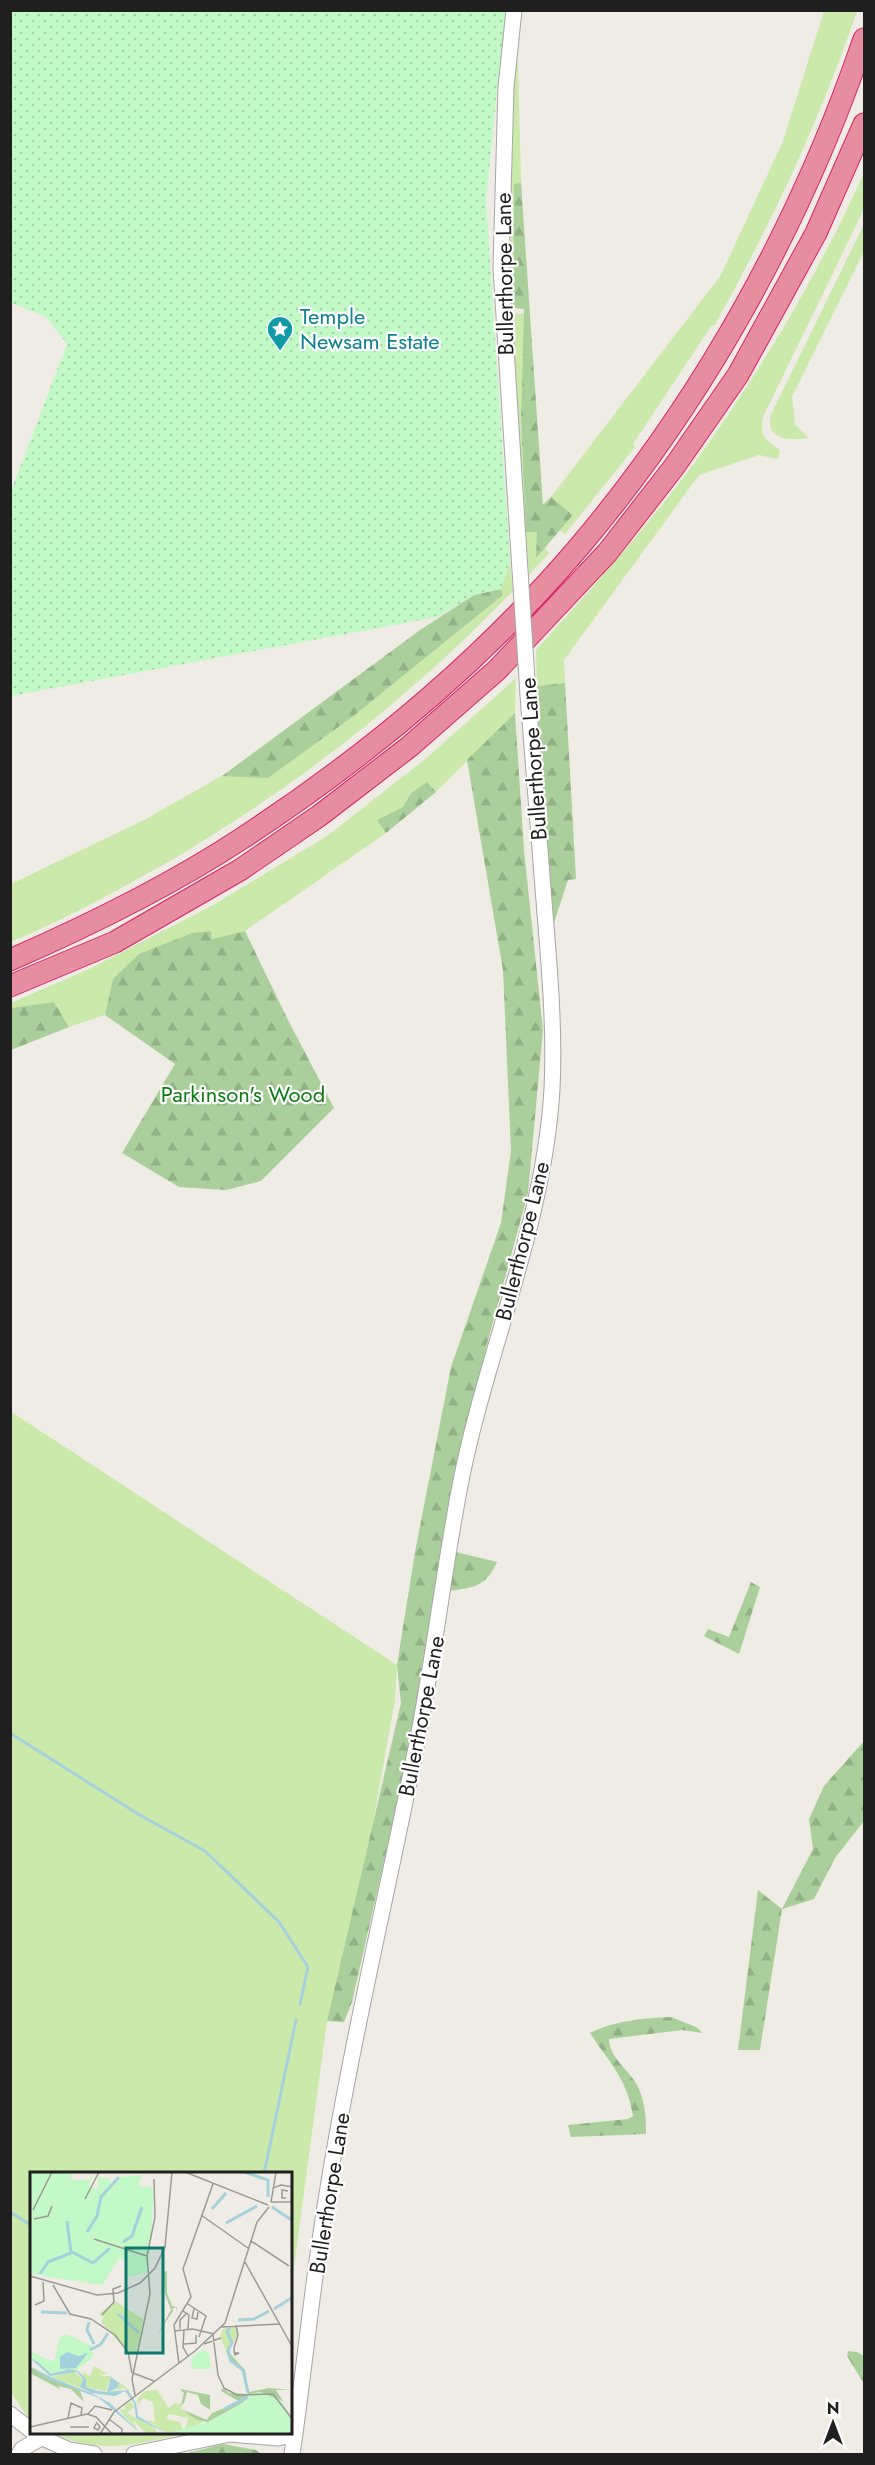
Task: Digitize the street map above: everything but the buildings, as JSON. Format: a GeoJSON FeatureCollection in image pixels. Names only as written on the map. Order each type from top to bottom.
{"type":"FeatureCollection","features":[{"type":"Feature","properties":{"kind":"highway"},"geometry":{"type":"LineString","coordinates":[[10,960],[145,896],[239,841],[328,779],[413,712],[509,622],[571,556],[638,473],[700,383],[740,315],[779,242],[819,156],[850,81],[864,39]]}},
{"type":"Feature","properties":{"kind":"highway"},"geometry":{"type":"LineString","coordinates":[[10,986],[115,942],[240,870],[319,816],[409,747],[497,670],[607,553],[674,467],[738,375],[816,233],[864,124]]}},
{"type":"Feature","properties":{"kind":"street","name":"Bullerthorpe Lane"},"geometry":{"type":"LineString","coordinates":[[292,2454],[328,2187],[354,2046],[431,1671],[460,1488],[479,1407],[538,1191],[552,1090],[549,964],[528,695],[501,268],[506,87],[514,10]]}},
{"type":"Feature","properties":{"kind":"street"},"geometry":{"type":"LineString","coordinates":[[10,2414],[30,2430]]}},
{"type":"Feature","properties":{"kind":"street"},"geometry":{"type":"LineString","coordinates":[[19,2454],[34,2435]]}},
{"type":"Feature","properties":{"kind":"street"},"geometry":{"type":"LineString","coordinates":[[37,2435],[69,2450],[94,2454]]}},
{"type":"Feature","properties":{"kind":"street"},"geometry":{"type":"LineString","coordinates":[[134,2454],[226,2435]]}},
{"type":"Feature","properties":{"kind":"street"},"geometry":{"type":"LineString","coordinates":[[243,2435],[278,2438],[291,2435]]}},
{"type":"Feature","properties":{"kind":"green space","name":"Temple Newsam Estate"},"geometry":{"type":"Polygon","coordinates":[[[11,11],[508,11],[501,53],[486,200],[510,561],[501,589],[474,595],[437,617],[11,696],[10,494],[67,344],[46,317],[11,303],[11,11]]]}},
{"type":"Feature","properties":{"kind":"green space"},"geometry":{"type":"Polygon","coordinates":[[[824,11],[857,11],[811,132],[775,211],[714,326],[712,325],[633,444],[635,447],[565,534],[560,531],[573,515],[551,497],[721,275],[783,141],[824,11]]]}},
{"type":"Feature","properties":{"kind":"green space"},"geometry":{"type":"Polygon","coordinates":[[[518,62],[521,183],[514,185],[513,308],[507,303],[513,67],[518,62]]]}},
{"type":"Feature","properties":{"kind":"green space"},"geometry":{"type":"Polygon","coordinates":[[[864,173],[864,209],[763,417],[764,436],[780,450],[778,459],[759,455],[699,475],[564,660],[565,683],[537,686],[536,650],[636,537],[716,432],[786,324],[827,249],[864,173]]]}},
{"type":"Feature","properties":{"kind":"green space"},"geometry":{"type":"Polygon","coordinates":[[[521,183],[543,505],[551,497],[573,515],[536,558],[537,532],[526,532],[521,418],[524,309],[513,308],[514,184],[521,183]]]}},
{"type":"Feature","properties":{"kind":"green space"},"geometry":{"type":"Polygon","coordinates":[[[864,224],[864,251],[792,397],[795,424],[809,438],[782,438],[773,431],[770,417],[864,224]]]}},
{"type":"Feature","properties":{"kind":"green space"},"geometry":{"type":"Polygon","coordinates":[[[514,314],[524,314],[521,418],[526,531],[537,532],[537,557],[545,548],[549,553],[529,575],[526,538],[523,538],[508,319],[514,314]]]}},
{"type":"Feature","properties":{"kind":"green space"},"geometry":{"type":"Polygon","coordinates":[[[510,561],[513,591],[434,668],[393,704],[307,771],[262,803],[168,862],[91,904],[11,942],[11,884],[144,820],[225,774],[268,778],[351,718],[503,595],[501,589],[510,561]]]}},
{"type":"Feature","properties":{"kind":"green space"},"geometry":{"type":"Polygon","coordinates":[[[501,589],[503,595],[351,718],[268,778],[222,776],[420,630],[474,595],[501,589]]]}},
{"type":"Feature","properties":{"kind":"green space"},"geometry":{"type":"Polygon","coordinates":[[[516,678],[515,713],[436,792],[427,783],[411,793],[403,807],[377,820],[386,833],[245,931],[211,939],[211,931],[113,979],[105,1015],[69,1027],[54,1002],[11,1008],[11,1003],[89,969],[215,904],[327,836],[429,756],[516,678]]]}},
{"type":"Feature","properties":{"kind":"green space"},"geometry":{"type":"Polygon","coordinates":[[[565,683],[576,879],[568,880],[551,932],[537,686],[565,683]]]}},
{"type":"Feature","properties":{"kind":"green space"},"geometry":{"type":"Polygon","coordinates":[[[515,713],[524,850],[543,1030],[528,1193],[487,1344],[448,1516],[421,1683],[395,1813],[352,2002],[344,2022],[327,2021],[401,1703],[397,1665],[415,1552],[451,1367],[501,1223],[511,1151],[503,970],[467,760],[515,713]]]}},
{"type":"Feature","properties":{"kind":"green space"},"geometry":{"type":"Polygon","coordinates":[[[427,782],[436,792],[386,833],[377,820],[403,807],[411,793],[427,782]]]}},
{"type":"Feature","properties":{"kind":"green space","name":"Parkinson's Wood"},"geometry":{"type":"Polygon","coordinates":[[[211,931],[212,939],[245,931],[334,1108],[261,1181],[226,1190],[179,1187],[122,1153],[175,1064],[105,1015],[113,979],[139,954],[192,933],[211,931]]]}},
{"type":"Feature","properties":{"kind":"green space"},"geometry":{"type":"Polygon","coordinates":[[[54,1002],[69,1027],[11,1050],[11,1008],[54,1002]]]}},
{"type":"Feature","properties":{"kind":"green space"},"geometry":{"type":"Polygon","coordinates":[[[10,1411],[397,1665],[395,1700],[372,1828],[327,2021],[292,2282],[292,2172],[30,2172],[30,2419],[10,2391],[10,1411]]]}},
{"type":"Feature","properties":{"kind":"green space"},"geometry":{"type":"Polygon","coordinates":[[[456,1552],[497,1562],[488,1577],[478,1585],[447,1591],[456,1552]]]}},
{"type":"Feature","properties":{"kind":"green space"},"geometry":{"type":"Polygon","coordinates":[[[751,1582],[760,1587],[739,1654],[704,1636],[708,1629],[729,1637],[751,1582]]]}},
{"type":"Feature","properties":{"kind":"green space"},"geometry":{"type":"Polygon","coordinates":[[[864,1741],[864,1821],[835,1858],[814,1899],[782,1909],[813,1849],[809,1819],[824,1786],[864,1741]]]}},
{"type":"Feature","properties":{"kind":"green space"},"geometry":{"type":"Polygon","coordinates":[[[758,1890],[782,1909],[760,2050],[738,2050],[758,1890]]]}},
{"type":"Feature","properties":{"kind":"green space"},"geometry":{"type":"Polygon","coordinates":[[[671,2017],[696,2027],[703,2033],[682,2030],[609,2039],[615,2057],[639,2089],[644,2108],[646,2134],[571,2137],[568,2125],[628,2119],[633,2116],[622,2081],[590,2033],[619,2023],[671,2017]]]}},
{"type":"Feature","properties":{"kind":"green space"},"geometry":{"type":"Polygon","coordinates":[[[848,2351],[864,2356],[864,2384],[847,2356],[848,2351]]]}},
{"type":"Feature","properties":{"kind":"green space"},"geometry":{"type":"Polygon","coordinates":[[[56,2435],[178,2435],[117,2446],[87,2444],[56,2435]]]}},
{"type":"Feature","properties":{"kind":"green space"},"geometry":{"type":"Polygon","coordinates":[[[223,2444],[256,2450],[261,2454],[184,2454],[223,2444]]]}},
{"type":"Feature","properties":{"kind":"waterway"},"geometry":{"type":"LineString","coordinates":[[10,1733],[138,1814],[205,1851],[279,1922],[308,1967],[300,2004]]}},
{"type":"Feature","properties":{"kind":"waterway"},"geometry":{"type":"LineString","coordinates":[[264,2172],[296,2020]]}},
{"type":"Feature","properties":{"kind":"waterway"},"geometry":{"type":"LineString","coordinates":[[10,2212],[30,2225]]}},
{"type":"Feature","properties":{"kind":"place","name":"Temple Newsam Estate"},"geometry":{"type":"Point","coordinates":[280,352]}}]}
